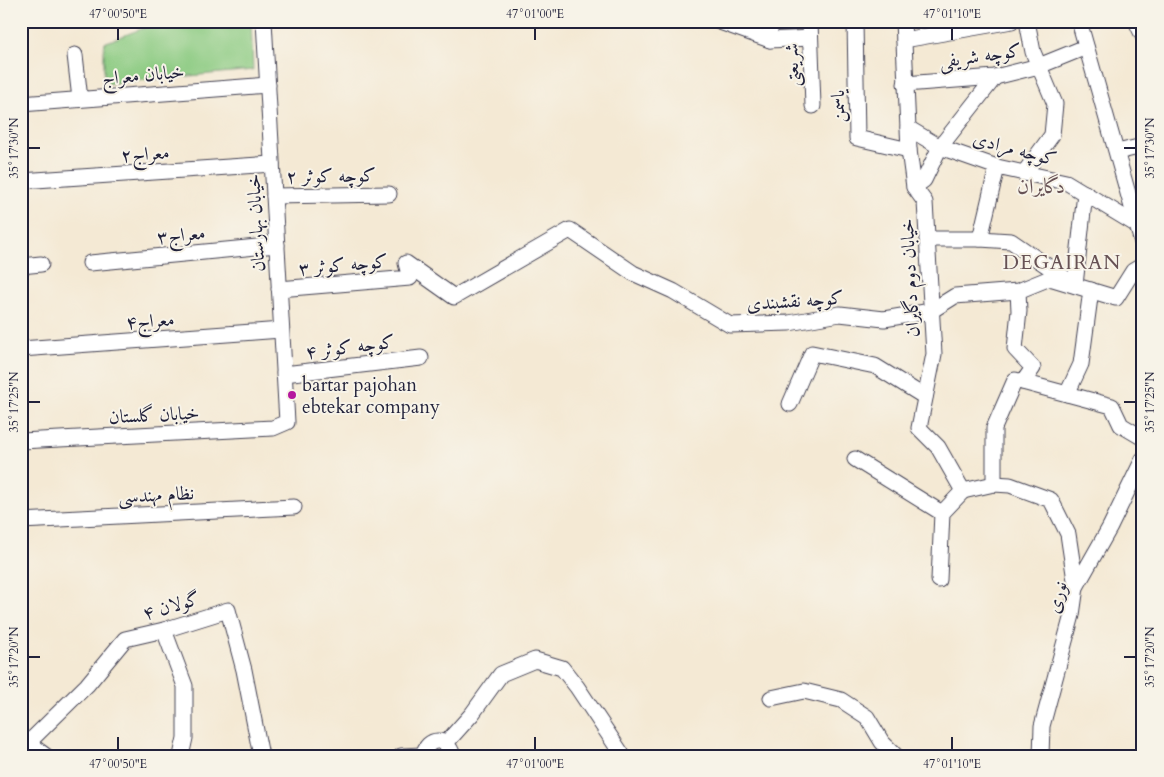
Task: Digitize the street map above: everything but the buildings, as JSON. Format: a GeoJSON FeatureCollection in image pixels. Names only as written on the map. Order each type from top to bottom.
{"type":"FeatureCollection","features":[{"type":"Feature","properties":{"kind":"street","name":"خیابان بهارستان"},"geometry":{"type":"LineString","coordinates":[[264,21],[287,422]]}},
{"type":"Feature","properties":{"kind":"street"},"geometry":{"type":"LineString","coordinates":[[717,21],[770,40],[810,38]]}},
{"type":"Feature","properties":{"kind":"street"},"geometry":{"type":"LineString","coordinates":[[770,21],[770,40]]}},
{"type":"Feature","properties":{"kind":"street","name":"شریعتی"},"geometry":{"type":"LineString","coordinates":[[810,21],[813,106]]}},
{"type":"Feature","properties":{"kind":"street","name":"یاسمن"},"geometry":{"type":"LineString","coordinates":[[855,21],[857,138],[909,150]]}},
{"type":"Feature","properties":{"kind":"street","name":"خیابان دوم دگایران"},"geometry":{"type":"LineString","coordinates":[[903,21],[909,150],[914,187],[925,202],[934,354],[919,428],[938,447],[963,491]]}},
{"type":"Feature","properties":{"kind":"street"},"geometry":{"type":"LineString","coordinates":[[904,40],[1012,21]]}},
{"type":"Feature","properties":{"kind":"street"},"geometry":{"type":"LineString","coordinates":[[1024,173],[1052,135],[1055,104],[1033,52],[1027,21]]}},
{"type":"Feature","properties":{"kind":"street"},"geometry":{"type":"LineString","coordinates":[[1079,21],[1140,224],[1143,246]]}},
{"type":"Feature","properties":{"kind":"street"},"geometry":{"type":"LineString","coordinates":[[1136,21],[1143,36]]}},
{"type":"Feature","properties":{"kind":"street","name":"کوچه شریفی"},"geometry":{"type":"LineString","coordinates":[[905,84],[995,77],[1039,66],[1086,47]]}},
{"type":"Feature","properties":{"kind":"street"},"geometry":{"type":"LineString","coordinates":[[75,55],[80,100]]}},
{"type":"Feature","properties":{"kind":"street"},"geometry":{"type":"LineString","coordinates":[[914,187],[924,180],[940,146],[995,77]]}},
{"type":"Feature","properties":{"kind":"street","name":"خیابان معراج"},"geometry":{"type":"LineString","coordinates":[[21,104],[268,85]]}},
{"type":"Feature","properties":{"kind":"street","name":"کوچه مرادی"},"geometry":{"type":"LineString","coordinates":[[908,128],[940,146],[997,167],[1066,182],[1140,224]]}},
{"type":"Feature","properties":{"kind":"street"},"geometry":{"type":"LineString","coordinates":[[1117,152],[1143,146]]}},
{"type":"Feature","properties":{"kind":"street","name":"معراج۲"},"geometry":{"type":"LineString","coordinates":[[21,181],[272,164]]}},
{"type":"Feature","properties":{"kind":"street"},"geometry":{"type":"LineString","coordinates":[[980,239],[997,167]]}},
{"type":"Feature","properties":{"kind":"street"},"geometry":{"type":"LineString","coordinates":[[926,239],[1010,241],[1075,284],[1085,193]]}},
{"type":"Feature","properties":{"kind":"street","name":"کوچه کوثر ۲"},"geometry":{"type":"LineString","coordinates":[[274,196],[389,194]]}},
{"type":"Feature","properties":{"kind":"street","name":"کوچه نقشبندی"},"geometry":{"type":"LineString","coordinates":[[410,278],[406,263],[454,297],[570,230],[633,273],[673,291],[730,325],[789,323],[840,314],[884,319],[931,310],[955,296],[1018,291],[1050,278],[1075,284],[1116,298],[1133,271],[1143,264]]}},
{"type":"Feature","properties":{"kind":"street","name":"معراج۳"},"geometry":{"type":"LineString","coordinates":[[90,263],[277,245]]}},
{"type":"Feature","properties":{"kind":"street"},"geometry":{"type":"LineString","coordinates":[[21,266],[41,264]]}},
{"type":"Feature","properties":{"kind":"street","name":"کوچه کوثر ۳"},"geometry":{"type":"LineString","coordinates":[[279,290],[410,278]]}},
{"type":"Feature","properties":{"kind":"street"},"geometry":{"type":"LineString","coordinates":[[1067,394],[1081,364],[1091,290]]}},
{"type":"Feature","properties":{"kind":"street"},"geometry":{"type":"LineString","coordinates":[[994,484],[994,428],[1019,381],[1033,368],[1015,349],[1019,311],[1018,291]]}},
{"type":"Feature","properties":{"kind":"street","name":"معراج۴"},"geometry":{"type":"LineString","coordinates":[[21,349],[282,330]]}},
{"type":"Feature","properties":{"kind":"street"},"geometry":{"type":"LineString","coordinates":[[790,404],[812,353],[875,366],[925,397]]}},
{"type":"Feature","properties":{"kind":"street","name":"کوچه کوثر ۴"},"geometry":{"type":"LineString","coordinates":[[284,374],[421,358]]}},
{"type":"Feature","properties":{"kind":"street"},"geometry":{"type":"LineString","coordinates":[[1019,381],[1112,406],[1121,425],[1143,438]]}},
{"type":"Feature","properties":{"kind":"street","name":"خیابان گلستان"},"geometry":{"type":"LineString","coordinates":[[21,441],[273,428],[287,422]]}},
{"type":"Feature","properties":{"kind":"street"},"geometry":{"type":"LineString","coordinates":[[856,459],[942,513]]}},
{"type":"Feature","properties":{"kind":"street","name":"نوری"},"geometry":{"type":"LineString","coordinates":[[1041,756],[1042,726],[1072,615],[1076,587],[1110,527],[1143,459]]}},
{"type":"Feature","properties":{"kind":"street"},"geometry":{"type":"LineString","coordinates":[[939,580],[942,513],[963,491],[994,484],[1010,485],[1051,500],[1068,534],[1076,587]]}},
{"type":"Feature","properties":{"kind":"street","name":"نظام مهندسی"},"geometry":{"type":"LineString","coordinates":[[21,521],[294,507]]}},
{"type":"Feature","properties":{"kind":"street","name":"گولان ۴"},"geometry":{"type":"LineString","coordinates":[[25,742],[87,685],[125,638],[164,630],[228,610],[244,670],[261,756]]}},
{"type":"Feature","properties":{"kind":"street"},"geometry":{"type":"LineString","coordinates":[[164,630],[185,686],[185,738],[182,756]]}},
{"type":"Feature","properties":{"kind":"street"},"geometry":{"type":"LineString","coordinates":[[401,756],[423,755],[425,747],[431,742],[439,741],[449,750],[501,674],[535,660],[562,668],[577,687],[623,756]]}},
{"type":"Feature","properties":{"kind":"street"},"geometry":{"type":"LineString","coordinates":[[771,698],[804,691],[841,700],[867,717],[882,742],[896,756]]}},
{"type":"Feature","properties":{"kind":"street"},"geometry":{"type":"LineString","coordinates":[[25,742],[46,756]]}},
{"type":"Feature","properties":{"kind":"green space"},"geometry":{"type":"Polygon","coordinates":[[[162,21],[251,21],[253,70],[104,84],[104,43],[162,21]]]}},
{"type":"Feature","properties":{"kind":"place","name":"bartar pajohan ebtekar company"},"geometry":{"type":"Point","coordinates":[292,395]}},
{"type":"Feature","properties":{"kind":"district","name":"دگایران"},"geometry":{"type":"Point","coordinates":[1041,186]}},
{"type":"Feature","properties":{"kind":"district","name":"DEGAIRAN"},"geometry":{"type":"Point","coordinates":[1062,262]}}]}
